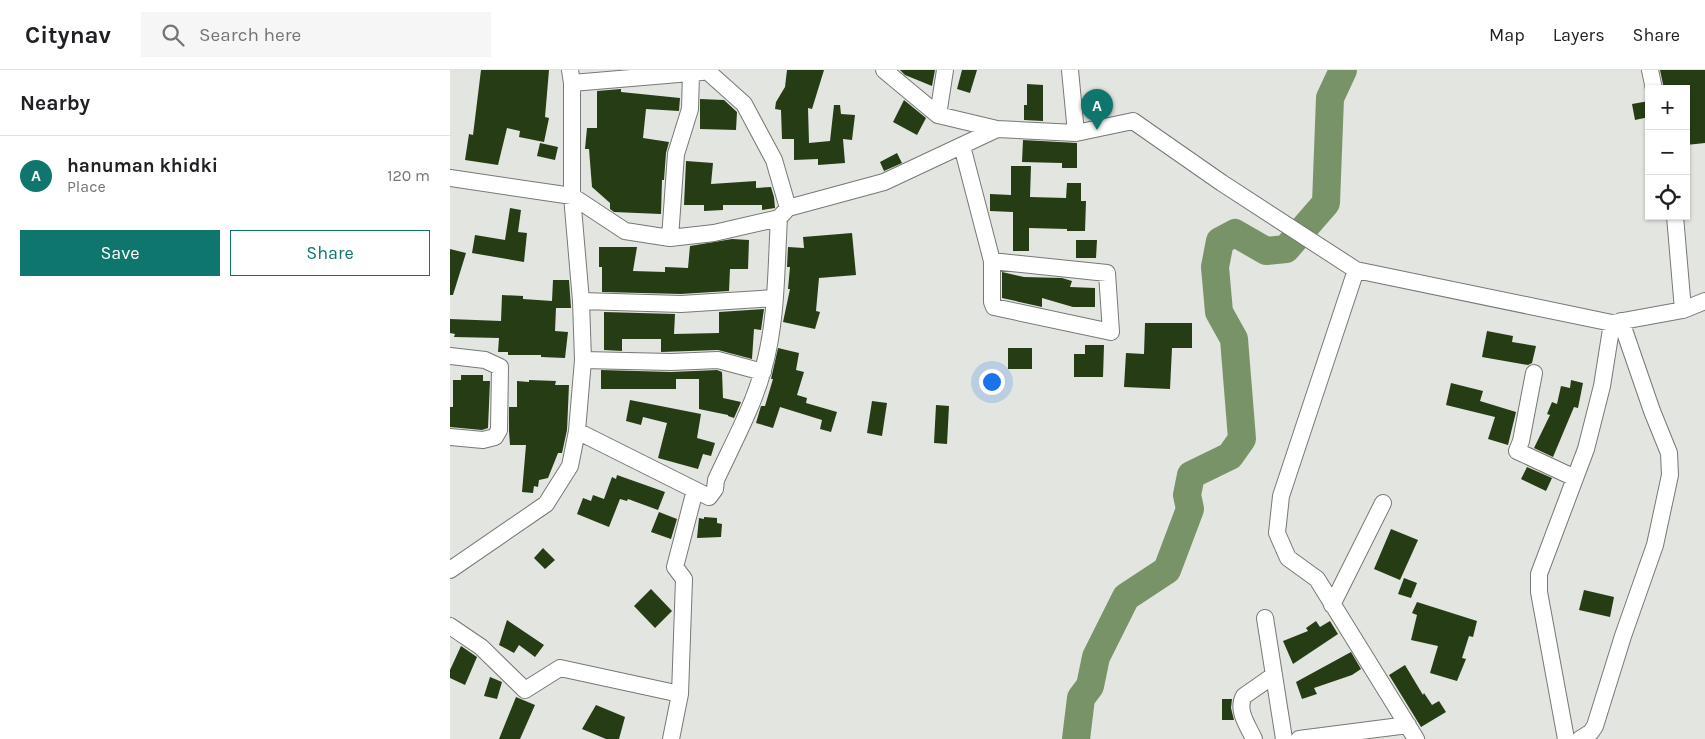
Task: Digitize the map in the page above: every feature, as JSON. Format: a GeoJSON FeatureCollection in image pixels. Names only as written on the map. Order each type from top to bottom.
{"type":"FeatureCollection","features":[{"type":"Feature","properties":{"kind":"street"},"geometry":{"type":"LineString","coordinates":[[450,570],[546,504],[570,466],[577,431],[583,360],[581,301],[572,196],[571,77],[691,74],[706,70],[744,104],[770,152],[784,213],[773,314],[763,372],[743,422],[716,480],[715,489],[709,497],[577,431]]}},
{"type":"Feature","properties":{"kind":"street"},"geometry":{"type":"LineString","coordinates":[[884,70],[938,115],[997,128],[1076,133],[1133,121],[1222,183],[1356,270],[1616,322],[1683,310],[1705,301]]}},
{"type":"Feature","properties":{"kind":"street"},"geometry":{"type":"LineString","coordinates":[[938,115],[945,70]]}},
{"type":"Feature","properties":{"kind":"street"},"geometry":{"type":"LineString","coordinates":[[1070,70],[1076,133]]}},
{"type":"Feature","properties":{"kind":"street"},"geometry":{"type":"LineString","coordinates":[[1650,70],[1653,85]]}},
{"type":"Feature","properties":{"kind":"street"},"geometry":{"type":"LineString","coordinates":[[670,238],[676,154],[690,109],[691,74]]}},
{"type":"Feature","properties":{"kind":"street"},"geometry":{"type":"LineString","coordinates":[[450,178],[572,196],[624,231],[670,238],[714,233],[884,182],[997,128]]}},
{"type":"Feature","properties":{"kind":"street"},"geometry":{"type":"LineString","coordinates":[[962,146],[992,261],[992,302],[994,306],[1111,332],[1108,273],[992,261]]}},
{"type":"Feature","properties":{"kind":"street"},"geometry":{"type":"LineString","coordinates":[[1675,220],[1683,310]]}},
{"type":"Feature","properties":{"kind":"street"},"geometry":{"type":"LineString","coordinates":[[1299,739],[1412,732],[1317,579],[1288,558],[1277,533],[1281,496],[1356,270]]}},
{"type":"Feature","properties":{"kind":"street"},"geometry":{"type":"LineString","coordinates":[[581,301],[681,304],[774,298]]}},
{"type":"Feature","properties":{"kind":"street"},"geometry":{"type":"LineString","coordinates":[[1566,739],[1538,583],[1541,565],[1586,449],[1616,322]]}},
{"type":"Feature","properties":{"kind":"street"},"geometry":{"type":"LineString","coordinates":[[1580,739],[1591,732],[1595,726],[1623,636],[1655,545],[1670,475],[1670,458],[1616,322]]}},
{"type":"Feature","properties":{"kind":"street"},"geometry":{"type":"LineString","coordinates":[[450,356],[485,360],[500,366],[499,430],[494,437],[484,440],[450,437]]}},
{"type":"Feature","properties":{"kind":"street"},"geometry":{"type":"LineString","coordinates":[[583,360],[671,362],[718,360],[763,372]]}},
{"type":"Feature","properties":{"kind":"street"},"geometry":{"type":"LineString","coordinates":[[1534,373],[1521,441],[1517,452],[1575,478]]}},
{"type":"Feature","properties":{"kind":"street"},"geometry":{"type":"LineString","coordinates":[[672,739],[680,694],[684,579],[675,567],[695,490]]}},
{"type":"Feature","properties":{"kind":"street"},"geometry":{"type":"LineString","coordinates":[[1332,605],[1383,503]]}},
{"type":"Feature","properties":{"kind":"street"},"geometry":{"type":"LineString","coordinates":[[1264,618],[1284,739]]}},
{"type":"Feature","properties":{"kind":"street"},"geometry":{"type":"LineString","coordinates":[[450,626],[481,647],[525,690],[560,668],[680,694]]}},
{"type":"Feature","properties":{"kind":"street"},"geometry":{"type":"LineString","coordinates":[[1254,739],[1243,715],[1241,708],[1242,700],[1244,696],[1274,674]]}},
{"type":"Feature","properties":{"kind":"building"},"geometry":{"type":"Polygon","coordinates":[[[481,70],[549,70],[545,117],[549,118],[544,142],[519,137],[520,131],[507,128],[498,165],[465,160],[469,134],[473,135],[481,70]]]}},
{"type":"Feature","properties":{"kind":"building"},"geometry":{"type":"Polygon","coordinates":[[[787,70],[824,70],[812,109],[808,108],[809,143],[830,141],[834,105],[840,105],[841,114],[855,115],[852,140],[843,139],[845,163],[818,165],[818,159],[794,160],[794,139],[782,139],[781,110],[775,109],[776,102],[785,87],[787,70]]]}},
{"type":"Feature","properties":{"kind":"building"},"geometry":{"type":"Polygon","coordinates":[[[900,70],[935,70],[932,86],[905,75],[900,70]]]}},
{"type":"Feature","properties":{"kind":"building"},"geometry":{"type":"Polygon","coordinates":[[[962,70],[977,70],[970,93],[957,89],[962,70]]]}},
{"type":"Feature","properties":{"kind":"building"},"geometry":{"type":"Polygon","coordinates":[[[1660,70],[1705,70],[1705,143],[1690,145],[1690,85],[1663,85],[1660,70]]]}},
{"type":"Feature","properties":{"kind":"building"},"geometry":{"type":"Polygon","coordinates":[[[1027,84],[1043,85],[1043,121],[1024,120],[1024,105],[1027,105],[1027,84]]]}},
{"type":"Feature","properties":{"kind":"building"},"geometry":{"type":"Polygon","coordinates":[[[621,89],[621,92],[680,98],[679,111],[646,109],[643,138],[669,142],[666,153],[664,180],[662,180],[661,214],[614,212],[610,209],[610,203],[592,187],[589,149],[585,149],[587,128],[597,128],[597,91],[621,89]]]}},
{"type":"Feature","properties":{"kind":"building"},"geometry":{"type":"Polygon","coordinates":[[[700,99],[724,100],[737,112],[736,130],[700,129],[700,99]]]}},
{"type":"Feature","properties":{"kind":"building"},"geometry":{"type":"Polygon","coordinates":[[[904,100],[926,118],[917,135],[893,122],[904,100]]]}},
{"type":"Feature","properties":{"kind":"building"},"geometry":{"type":"Polygon","coordinates":[[[1645,102],[1645,118],[1635,120],[1632,104],[1645,102]]]}},
{"type":"Feature","properties":{"kind":"building"},"geometry":{"type":"Polygon","coordinates":[[[1023,140],[1077,143],[1077,168],[1062,168],[1062,163],[1022,162],[1023,140]]]}},
{"type":"Feature","properties":{"kind":"building"},"geometry":{"type":"Polygon","coordinates":[[[540,143],[558,147],[555,160],[537,156],[540,143]]]}},
{"type":"Feature","properties":{"kind":"building"},"geometry":{"type":"Polygon","coordinates":[[[897,153],[902,163],[884,171],[880,162],[897,153]]]}},
{"type":"Feature","properties":{"kind":"building"},"geometry":{"type":"Polygon","coordinates":[[[686,161],[713,163],[711,184],[756,181],[756,188],[771,187],[775,208],[762,210],[762,205],[723,205],[723,210],[704,211],[704,205],[684,205],[686,161]]]}},
{"type":"Feature","properties":{"kind":"building"},"geometry":{"type":"Polygon","coordinates":[[[1011,166],[1031,166],[1030,197],[1066,198],[1067,183],[1081,183],[1081,201],[1086,201],[1085,231],[1029,228],[1029,251],[1013,251],[1013,212],[990,211],[990,194],[1011,195],[1011,166]]]}},
{"type":"Feature","properties":{"kind":"building"},"geometry":{"type":"Polygon","coordinates":[[[510,208],[521,210],[518,232],[527,233],[524,262],[472,253],[475,235],[505,240],[510,208]]]}},
{"type":"Feature","properties":{"kind":"building"},"geometry":{"type":"Polygon","coordinates":[[[852,233],[856,275],[819,278],[816,311],[820,312],[815,329],[783,322],[790,289],[788,289],[790,267],[787,267],[788,247],[804,248],[803,237],[852,233]]]}},
{"type":"Feature","properties":{"kind":"building"},"geometry":{"type":"Polygon","coordinates":[[[732,239],[749,240],[748,269],[730,269],[729,291],[681,294],[602,292],[602,267],[599,267],[599,247],[637,247],[633,271],[665,272],[665,267],[688,268],[690,246],[732,239]]]}},
{"type":"Feature","properties":{"kind":"building"},"geometry":{"type":"Polygon","coordinates":[[[1076,240],[1097,240],[1096,258],[1076,258],[1076,240]]]}},
{"type":"Feature","properties":{"kind":"building"},"geometry":{"type":"Polygon","coordinates":[[[450,249],[466,253],[453,295],[450,295],[450,249]]]}},
{"type":"Feature","properties":{"kind":"building"},"geometry":{"type":"Polygon","coordinates":[[[1002,272],[1024,277],[1062,278],[1072,281],[1070,287],[1095,288],[1095,307],[1073,307],[1042,298],[1042,307],[1002,298],[1002,272]]]}},
{"type":"Feature","properties":{"kind":"building"},"geometry":{"type":"Polygon","coordinates":[[[553,280],[569,280],[571,308],[556,308],[555,331],[568,332],[565,358],[541,357],[541,355],[508,355],[508,352],[498,352],[499,338],[454,337],[455,334],[450,333],[450,319],[501,321],[502,295],[523,296],[523,299],[552,301],[553,280]]]}},
{"type":"Feature","properties":{"kind":"building"},"geometry":{"type":"Polygon","coordinates":[[[764,309],[761,330],[754,329],[752,359],[718,350],[661,352],[661,339],[622,339],[622,351],[604,350],[604,312],[675,314],[674,334],[719,333],[719,312],[764,309]]]}},
{"type":"Feature","properties":{"kind":"building"},"geometry":{"type":"Polygon","coordinates":[[[1145,323],[1192,323],[1192,348],[1172,348],[1170,389],[1124,387],[1126,353],[1144,354],[1145,323]]]}},
{"type":"Feature","properties":{"kind":"building"},"geometry":{"type":"Polygon","coordinates":[[[1487,331],[1513,336],[1512,342],[1536,346],[1532,363],[1528,365],[1482,357],[1487,331]]]}},
{"type":"Feature","properties":{"kind":"building"},"geometry":{"type":"Polygon","coordinates":[[[1085,345],[1104,345],[1103,377],[1074,377],[1074,354],[1085,354],[1085,345]]]}},
{"type":"Feature","properties":{"kind":"building"},"geometry":{"type":"Polygon","coordinates":[[[778,348],[799,353],[796,370],[804,372],[797,395],[807,398],[806,403],[837,412],[831,432],[820,429],[822,420],[780,407],[773,428],[756,423],[761,406],[765,406],[773,379],[771,379],[778,348]]]}},
{"type":"Feature","properties":{"kind":"building"},"geometry":{"type":"Polygon","coordinates":[[[1008,348],[1032,348],[1032,369],[1008,369],[1008,348]]]}},
{"type":"Feature","properties":{"kind":"building"},"geometry":{"type":"Polygon","coordinates":[[[601,370],[671,372],[717,370],[722,372],[723,398],[741,402],[734,418],[699,409],[699,379],[676,379],[676,389],[601,389],[601,370]]]}},
{"type":"Feature","properties":{"kind":"building"},"geometry":{"type":"Polygon","coordinates":[[[461,375],[483,375],[483,381],[490,381],[488,428],[482,430],[450,427],[450,407],[453,407],[453,380],[461,380],[461,375]]]}},
{"type":"Feature","properties":{"kind":"building"},"geometry":{"type":"Polygon","coordinates":[[[529,380],[556,381],[555,385],[569,385],[567,430],[562,453],[558,453],[548,478],[539,480],[538,487],[534,486],[533,493],[522,492],[526,445],[510,445],[509,431],[509,407],[517,407],[517,381],[529,382],[529,380]]]}},
{"type":"Feature","properties":{"kind":"building"},"geometry":{"type":"Polygon","coordinates":[[[1571,380],[1583,383],[1578,408],[1574,407],[1553,457],[1534,448],[1550,415],[1547,414],[1552,402],[1557,404],[1561,386],[1570,388],[1571,380]]]}},
{"type":"Feature","properties":{"kind":"building"},"geometry":{"type":"Polygon","coordinates":[[[1451,383],[1483,391],[1480,401],[1516,412],[1508,445],[1488,439],[1495,417],[1446,405],[1451,383]]]}},
{"type":"Feature","properties":{"kind":"building"},"geometry":{"type":"Polygon","coordinates":[[[630,400],[701,414],[697,438],[715,443],[711,456],[703,454],[698,469],[658,458],[667,423],[643,417],[641,425],[626,421],[630,400]]]}},
{"type":"Feature","properties":{"kind":"building"},"geometry":{"type":"Polygon","coordinates":[[[872,401],[887,403],[882,436],[867,433],[872,401]]]}},
{"type":"Feature","properties":{"kind":"building"},"geometry":{"type":"Polygon","coordinates":[[[936,405],[949,406],[947,444],[934,443],[936,405]]]}},
{"type":"Feature","properties":{"kind":"building"},"geometry":{"type":"Polygon","coordinates":[[[1527,467],[1552,478],[1546,491],[1521,479],[1527,467]]]}},
{"type":"Feature","properties":{"kind":"building"},"geometry":{"type":"Polygon","coordinates":[[[617,475],[665,492],[658,510],[628,499],[627,501],[620,499],[609,527],[577,514],[583,498],[591,501],[593,495],[604,499],[612,477],[616,479],[617,475]]]}},
{"type":"Feature","properties":{"kind":"building"},"geometry":{"type":"Polygon","coordinates":[[[659,512],[677,519],[671,539],[651,532],[659,512]]]}},
{"type":"Feature","properties":{"kind":"building"},"geometry":{"type":"Polygon","coordinates":[[[704,517],[717,518],[717,523],[722,524],[721,537],[697,538],[699,518],[704,519],[704,517]]]}},
{"type":"Feature","properties":{"kind":"building"},"geometry":{"type":"Polygon","coordinates":[[[1391,529],[1418,540],[1400,580],[1374,569],[1391,529]]]}},
{"type":"Feature","properties":{"kind":"building"},"geometry":{"type":"Polygon","coordinates":[[[543,548],[555,560],[545,569],[534,558],[543,548]]]}},
{"type":"Feature","properties":{"kind":"building"},"geometry":{"type":"Polygon","coordinates":[[[1404,578],[1417,583],[1411,598],[1398,594],[1404,578]]]}},
{"type":"Feature","properties":{"kind":"building"},"geometry":{"type":"Polygon","coordinates":[[[651,589],[672,611],[655,628],[634,606],[651,589]]]}},
{"type":"Feature","properties":{"kind":"building"},"geometry":{"type":"Polygon","coordinates":[[[1584,590],[1614,597],[1610,617],[1579,610],[1584,590]]]}},
{"type":"Feature","properties":{"kind":"building"},"geometry":{"type":"Polygon","coordinates":[[[1417,602],[1477,621],[1473,637],[1469,636],[1462,658],[1466,659],[1457,681],[1430,673],[1438,646],[1411,640],[1417,615],[1412,613],[1417,602]]]}},
{"type":"Feature","properties":{"kind":"building"},"geometry":{"type":"Polygon","coordinates":[[[507,620],[544,645],[535,657],[519,645],[514,653],[499,645],[507,620]]]}},
{"type":"Feature","properties":{"kind":"building"},"geometry":{"type":"Polygon","coordinates":[[[1316,621],[1320,627],[1330,621],[1338,634],[1293,664],[1283,641],[1308,631],[1306,628],[1316,621]]]}},
{"type":"Feature","properties":{"kind":"building"},"geometry":{"type":"Polygon","coordinates":[[[461,646],[477,657],[465,685],[450,678],[450,670],[461,646]]]}},
{"type":"Feature","properties":{"kind":"building"},"geometry":{"type":"Polygon","coordinates":[[[1351,652],[1361,669],[1352,675],[1314,688],[1317,694],[1302,699],[1296,682],[1351,652]]]}},
{"type":"Feature","properties":{"kind":"building"},"geometry":{"type":"Polygon","coordinates":[[[1405,665],[1423,695],[1424,693],[1432,705],[1439,701],[1446,712],[1421,727],[1389,675],[1405,665]]]}},
{"type":"Feature","properties":{"kind":"building"},"geometry":{"type":"Polygon","coordinates":[[[490,677],[502,682],[497,699],[484,696],[490,677]]]}},
{"type":"Feature","properties":{"kind":"building"},"geometry":{"type":"Polygon","coordinates":[[[516,697],[535,705],[520,739],[499,739],[516,697]]]}},
{"type":"Feature","properties":{"kind":"building"},"geometry":{"type":"Polygon","coordinates":[[[1222,699],[1232,699],[1231,708],[1234,720],[1222,720],[1222,699]]]}},
{"type":"Feature","properties":{"kind":"building"},"geometry":{"type":"Polygon","coordinates":[[[596,705],[625,717],[619,739],[606,739],[582,729],[596,705]]]}},
{"type":"Feature","properties":{"kind":"waterway"},"geometry":{"type":"LineString","coordinates":[[1076,739],[1081,698],[1090,686],[1096,657],[1126,597],[1167,570],[1190,509],[1187,495],[1191,475],[1230,456],[1242,439],[1234,339],[1219,312],[1215,267],[1220,241],[1235,233],[1266,251],[1286,249],[1326,203],[1330,98],[1343,70]]}},
{"type":"Feature","properties":{"kind":"place","name":"hanuman khidki"},"geometry":{"type":"Point","coordinates":[1097,130]}}]}
